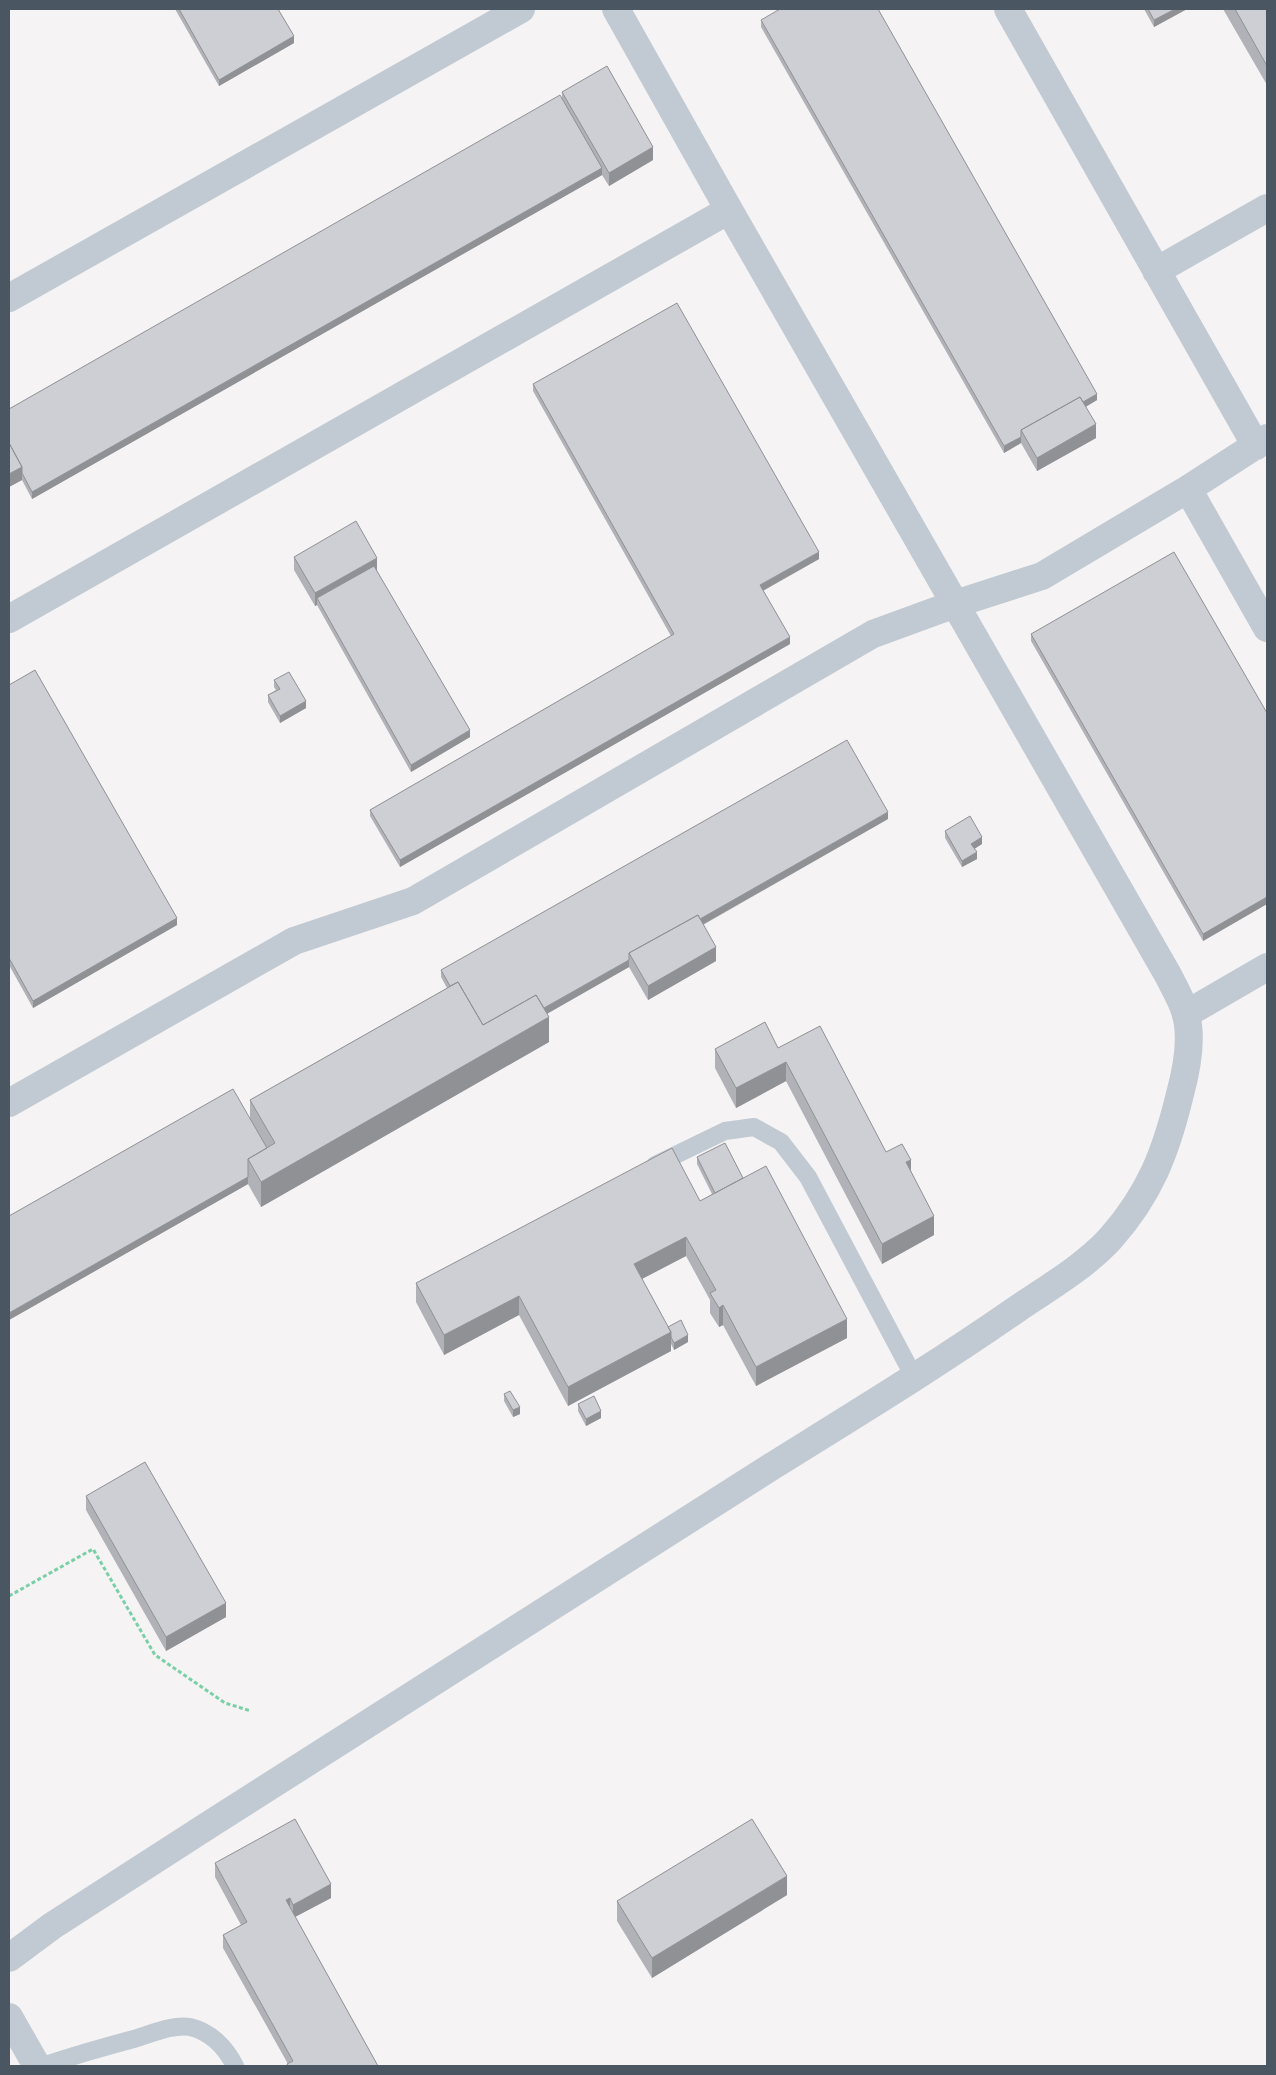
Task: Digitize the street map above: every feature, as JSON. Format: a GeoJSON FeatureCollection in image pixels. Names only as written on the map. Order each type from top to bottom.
{"type":"FeatureCollection","features":[{"type":"Feature","properties":{"kind":"street"},"geometry":{"type":"LineString","coordinates":[[9,298],[521,9]]}},
{"type":"Feature","properties":{"kind":"street"},"geometry":{"type":"LineString","coordinates":[[9,1958],[52,1926],[380,1714],[962,1347],[1074,1270],[1107,1243],[1135,1209],[1157,1169],[1171,1133],[1185,1075],[1189,1048],[1186,1014],[1168,975],[729,210],[616,9]]}},
{"type":"Feature","properties":{"kind":"street"},"geometry":{"type":"LineString","coordinates":[[9,1103],[294,940],[413,901],[873,634],[955,604],[1042,576],[1188,489],[1262,442],[1156,271],[1008,9]]}},
{"type":"Feature","properties":{"kind":"street"},"geometry":{"type":"LineString","coordinates":[[1156,271],[1267,208]]}},
{"type":"Feature","properties":{"kind":"street"},"geometry":{"type":"LineString","coordinates":[[9,619],[729,210]]}},
{"type":"Feature","properties":{"kind":"street"},"geometry":{"type":"LineString","coordinates":[[1188,489],[1267,628]]}},
{"type":"Feature","properties":{"kind":"street"},"geometry":{"type":"LineString","coordinates":[[1186,1014],[1267,967]]}},
{"type":"Feature","properties":{"kind":"street"},"geometry":{"type":"LineString","coordinates":[[9,2017],[37,2066]]}},
{"type":"Feature","properties":{"kind":"lane"},"geometry":{"type":"LineString","coordinates":[[636,1174],[725,1131],[754,1127],[781,1142],[808,1177],[914,1377]]}},
{"type":"Feature","properties":{"kind":"lane"},"geometry":{"type":"LineString","coordinates":[[42,2066],[83,2052],[173,2028],[188,2027],[212,2037],[222,2047],[235,2066]]}},
{"type":"Feature","properties":{"kind":"path"},"geometry":{"type":"LineString","coordinates":[[9,1596],[93,1549],[155,1655],[225,1703],[251,1711]]}},
{"type":"Feature","properties":{"kind":"building"},"geometry":{"type":"Polygon","coordinates":[[[179,9],[278,9],[294,36],[219,80],[179,9]]]}},
{"type":"Feature","properties":{"kind":"building"},"geometry":{"type":"Polygon","coordinates":[[[780,9],[878,9],[1097,394],[1083,402],[1080,397],[1021,430],[1021,437],[1004,446],[761,20],[780,9]]]}},
{"type":"Feature","properties":{"kind":"building"},"geometry":{"type":"Polygon","coordinates":[[[1148,9],[1175,9],[1154,20],[1148,9]]]}},
{"type":"Feature","properties":{"kind":"building"},"geometry":{"type":"Polygon","coordinates":[[[1235,9],[1267,9],[1267,66],[1235,9]]]}},
{"type":"Feature","properties":{"kind":"building"},"geometry":{"type":"Polygon","coordinates":[[[607,66],[653,147],[609,173],[562,92],[607,66]]]}},
{"type":"Feature","properties":{"kind":"building"},"geometry":{"type":"Polygon","coordinates":[[[560,95],[602,168],[32,492],[22,473],[22,467],[9,443],[9,409],[560,95]]]}},
{"type":"Feature","properties":{"kind":"building"},"geometry":{"type":"Polygon","coordinates":[[[677,303],[819,552],[760,585],[790,637],[400,860],[370,810],[674,634],[533,384],[677,303]]]}},
{"type":"Feature","properties":{"kind":"building"},"geometry":{"type":"Polygon","coordinates":[[[1080,397],[1096,424],[1037,458],[1021,430],[1080,397]]]}},
{"type":"Feature","properties":{"kind":"building"},"geometry":{"type":"Polygon","coordinates":[[[9,443],[22,467],[9,474],[9,443]]]}},
{"type":"Feature","properties":{"kind":"building"},"geometry":{"type":"Polygon","coordinates":[[[356,521],[377,558],[315,593],[294,557],[356,521]]]}},
{"type":"Feature","properties":{"kind":"building"},"geometry":{"type":"Polygon","coordinates":[[[1174,552],[1267,713],[1267,897],[1203,934],[1031,634],[1174,552]]]}},
{"type":"Feature","properties":{"kind":"building"},"geometry":{"type":"Polygon","coordinates":[[[374,566],[470,730],[411,765],[317,598],[374,566]]]}},
{"type":"Feature","properties":{"kind":"building"},"geometry":{"type":"Polygon","coordinates":[[[35,670],[177,918],[33,1001],[9,958],[9,685],[35,670]]]}},
{"type":"Feature","properties":{"kind":"building"},"geometry":{"type":"Polygon","coordinates":[[[289,672],[306,701],[280,716],[268,695],[280,689],[274,680],[289,672]]]}},
{"type":"Feature","properties":{"kind":"building"},"geometry":{"type":"Polygon","coordinates":[[[847,740],[888,812],[700,919],[698,915],[629,953],[629,960],[544,1008],[536,995],[483,1025],[458,982],[450,986],[441,970],[847,740]]]}},
{"type":"Feature","properties":{"kind":"building"},"geometry":{"type":"Polygon","coordinates":[[[970,816],[982,837],[971,844],[977,852],[962,861],[945,831],[970,816]]]}},
{"type":"Feature","properties":{"kind":"building"},"geometry":{"type":"Polygon","coordinates":[[[698,915],[716,947],[648,986],[629,953],[698,915]]]}},
{"type":"Feature","properties":{"kind":"building"},"geometry":{"type":"Polygon","coordinates":[[[458,982],[483,1025],[536,995],[549,1017],[261,1182],[248,1159],[275,1143],[250,1100],[458,982]]]}},
{"type":"Feature","properties":{"kind":"building"},"geometry":{"type":"Polygon","coordinates":[[[765,1022],[778,1048],[820,1026],[886,1152],[902,1144],[911,1160],[906,1162],[934,1216],[882,1244],[786,1062],[736,1088],[715,1049],[765,1022]]]}},
{"type":"Feature","properties":{"kind":"building"},"geometry":{"type":"Polygon","coordinates":[[[233,1089],[267,1148],[248,1159],[248,1177],[9,1313],[9,1216],[233,1089]]]}},
{"type":"Feature","properties":{"kind":"building"},"geometry":{"type":"Polygon","coordinates":[[[725,1143],[743,1178],[715,1193],[697,1157],[725,1143]]]}},
{"type":"Feature","properties":{"kind":"building"},"geometry":{"type":"Polygon","coordinates":[[[672,1148],[700,1201],[766,1166],[847,1319],[756,1367],[723,1305],[719,1308],[710,1293],[716,1290],[686,1237],[634,1264],[671,1332],[568,1387],[519,1296],[444,1335],[416,1283],[672,1148]]]}},
{"type":"Feature","properties":{"kind":"building"},"geometry":{"type":"Polygon","coordinates":[[[681,1320],[688,1335],[674,1343],[668,1327],[681,1320]]]}},
{"type":"Feature","properties":{"kind":"building"},"geometry":{"type":"Polygon","coordinates":[[[510,1391],[520,1407],[513,1410],[504,1394],[510,1391]]]}},
{"type":"Feature","properties":{"kind":"building"},"geometry":{"type":"Polygon","coordinates":[[[594,1396],[601,1411],[586,1419],[578,1404],[594,1396]]]}},
{"type":"Feature","properties":{"kind":"building"},"geometry":{"type":"Polygon","coordinates":[[[145,1462],[226,1603],[166,1637],[86,1496],[145,1462]]]}},
{"type":"Feature","properties":{"kind":"building"},"geometry":{"type":"Polygon","coordinates":[[[295,1819],[331,1884],[293,1905],[290,1898],[286,1900],[378,2066],[288,2066],[287,2064],[293,2061],[223,1935],[247,1922],[215,1863],[295,1819]]]}},
{"type":"Feature","properties":{"kind":"building"},"geometry":{"type":"Polygon","coordinates":[[[752,1819],[787,1876],[652,1958],[617,1901],[752,1819]]]}}]}
